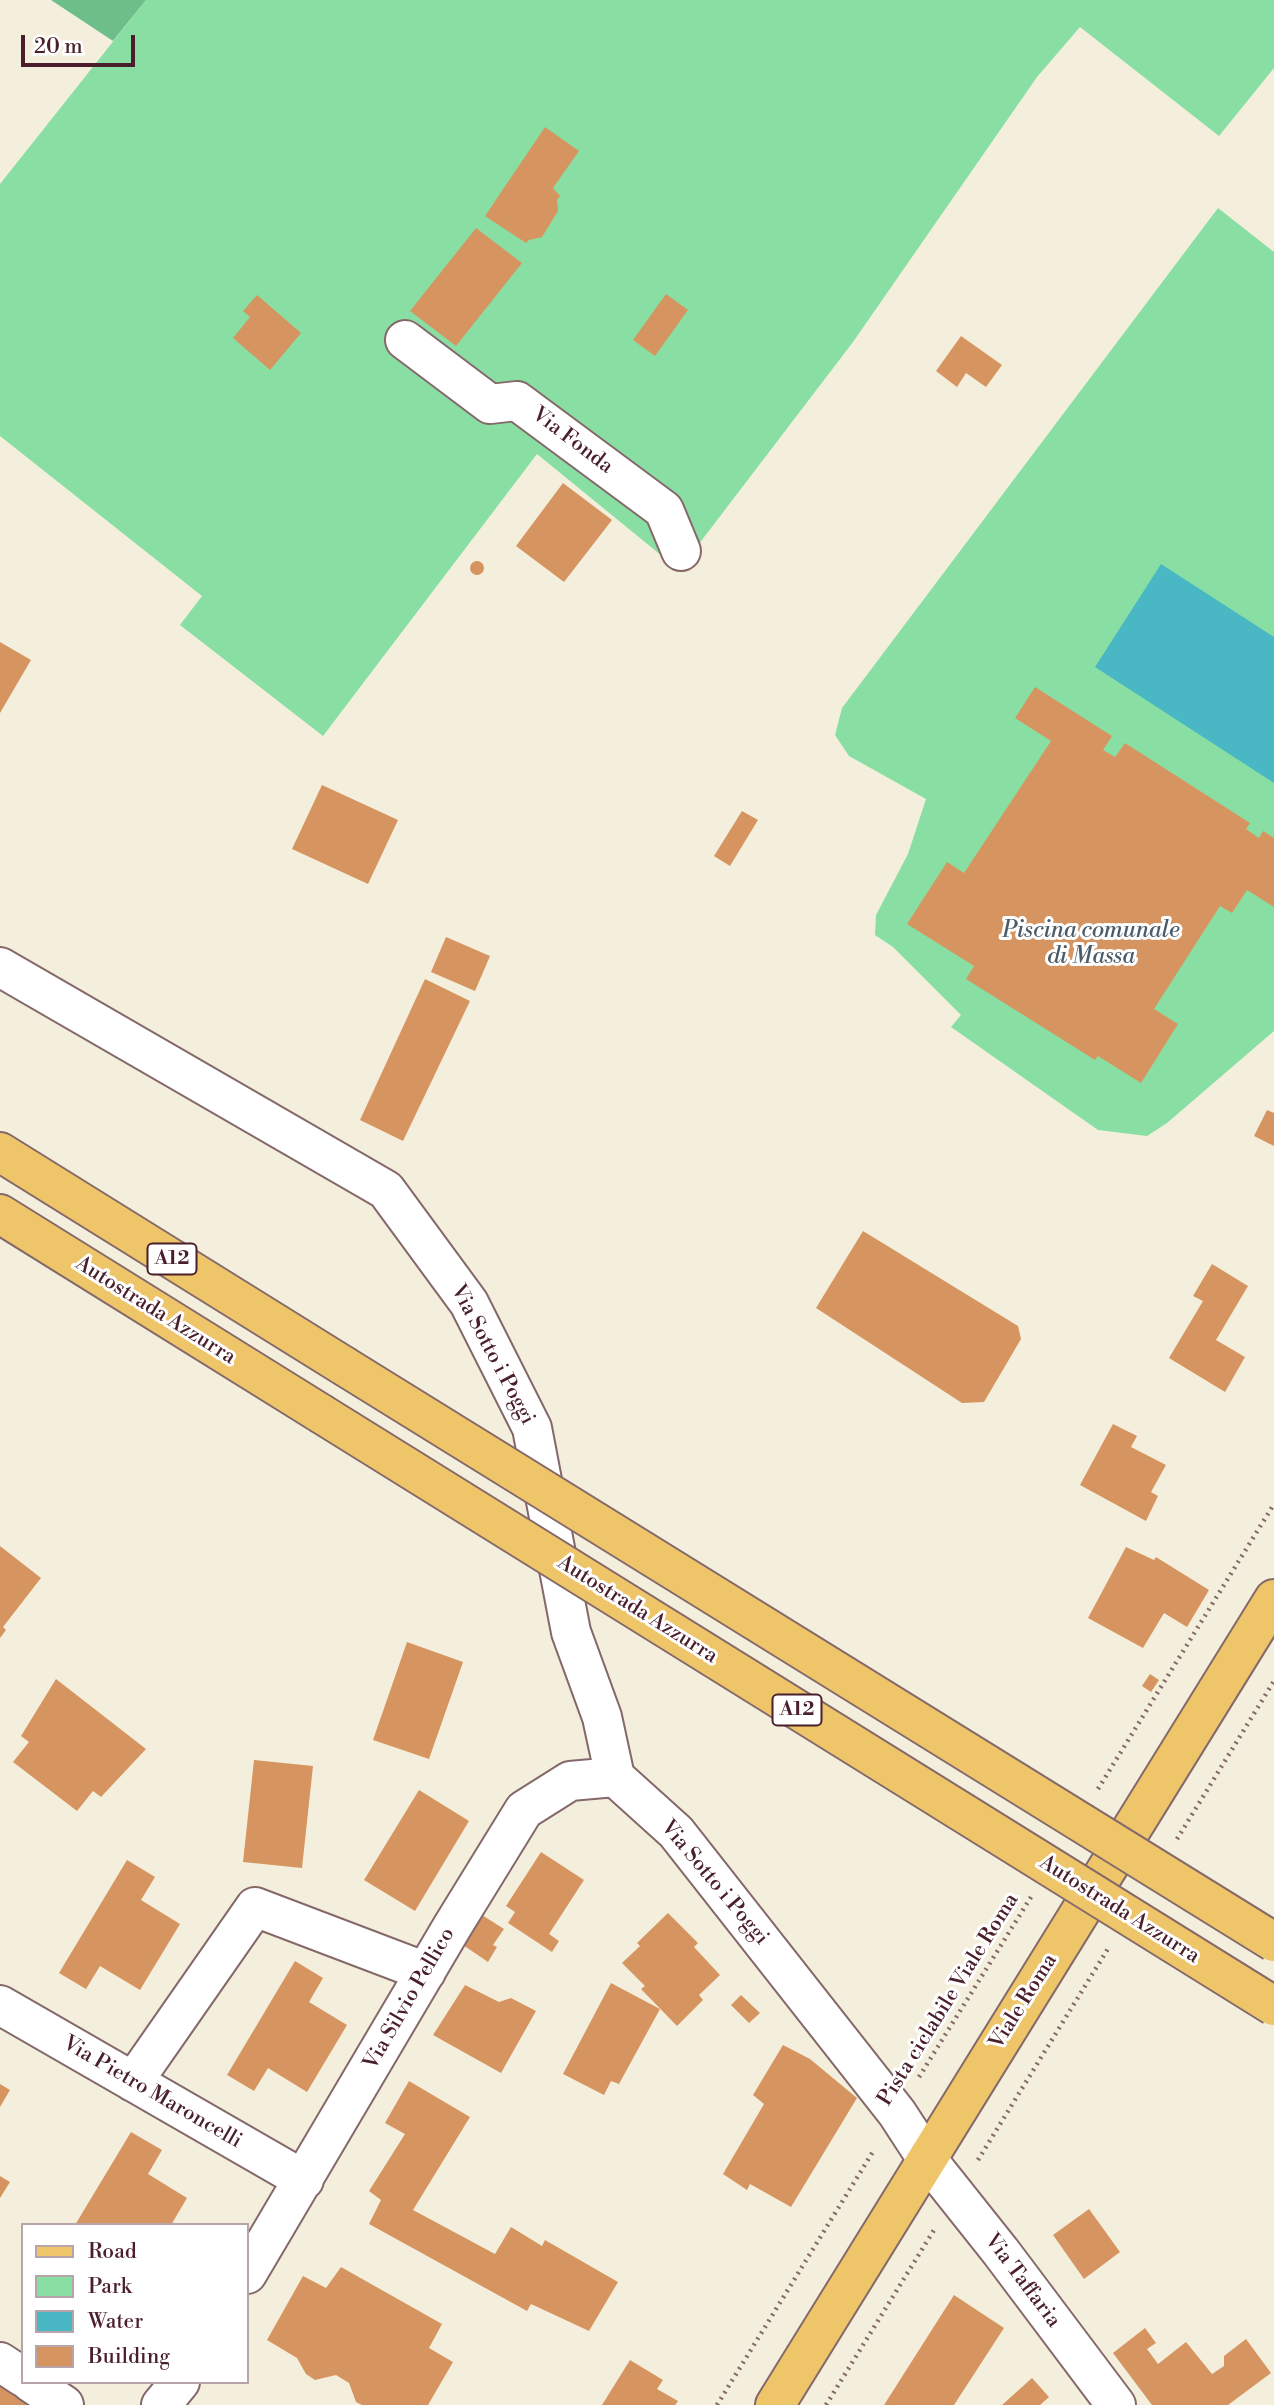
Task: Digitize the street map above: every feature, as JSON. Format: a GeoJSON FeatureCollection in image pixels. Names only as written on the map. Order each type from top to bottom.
{"type":"FeatureCollection","features":[{"type":"Feature","properties":{"kind":"main road","name":"A12"},"geometry":{"type":"LineString","coordinates":[[0,1152],[1274,1942]]}},
{"type":"Feature","properties":{"kind":"main road","name":"Autostrada Azzurra"},"geometry":{"type":"LineString","coordinates":[[0,1214],[1274,2006]]}},
{"type":"Feature","properties":{"kind":"main road","name":"Viale Roma"},"geometry":{"type":"LineString","coordinates":[[775,2405],[1274,1599]]}},
{"type":"Feature","properties":{"kind":"street","name":"Via Fonda"},"geometry":{"type":"LineString","coordinates":[[405,340],[490,404],[517,401],[664,510],[681,551]]}},
{"type":"Feature","properties":{"kind":"street","name":"Via Sotto i Poggi"},"geometry":{"type":"LineString","coordinates":[[0,967],[386,1190],[469,1303],[532,1428],[571,1632],[602,1717],[615,1777],[676,1832],[897,2113],[927,2159]]}},
{"type":"Feature","properties":{"kind":"street","name":"Via Silvio Pellico"},"geometry":{"type":"LineString","coordinates":[[248,2272],[524,1810],[570,1781],[615,1777]]}},
{"type":"Feature","properties":{"kind":"street"},"geometry":{"type":"LineString","coordinates":[[133,2082],[254,1907],[426,1972]]}},
{"type":"Feature","properties":{"kind":"street","name":"Via Pietro Maroncelli"},"geometry":{"type":"LineString","coordinates":[[0,2005],[304,2180]]}},
{"type":"Feature","properties":{"kind":"street","name":"Via Taffaria"},"geometry":{"type":"LineString","coordinates":[[927,2159],[1116,2405]]}},
{"type":"Feature","properties":{"kind":"street"},"geometry":{"type":"LineString","coordinates":[[0,2362],[21,2377]]}},
{"type":"Feature","properties":{"kind":"street"},"geometry":{"type":"LineString","coordinates":[[33,2384],[64,2405]]}},
{"type":"Feature","properties":{"kind":"street"},"geometry":{"type":"LineString","coordinates":[[161,2405],[178,2384]]}},
{"type":"Feature","properties":{"kind":"path"},"geometry":{"type":"LineString","coordinates":[[1093,1796],[1274,1504]]}},
{"type":"Feature","properties":{"kind":"path"},"geometry":{"type":"LineString","coordinates":[[1172,1845],[1274,1681]]}},
{"type":"Feature","properties":{"kind":"path","name":"Pista ciclabile Viale Roma"},"geometry":{"type":"LineString","coordinates":[[717,2405],[1035,1890]]}},
{"type":"Feature","properties":{"kind":"path"},"geometry":{"type":"LineString","coordinates":[[826,2405],[1115,1939]]}},
{"type":"Feature","properties":{"kind":"green space"},"geometry":{"type":"Polygon","coordinates":[[[51,0],[146,0],[113,41],[51,0]]]}},
{"type":"Feature","properties":{"kind":"green space"},"geometry":{"type":"Polygon","coordinates":[[[146,0],[1274,0],[1274,68],[1219,136],[1080,27],[1037,77],[853,342],[692,553],[673,565],[537,454],[323,736],[180,625],[202,596],[0,436],[0,184],[146,0]]]}},
{"type":"Feature","properties":{"kind":"green space"},"geometry":{"type":"Polygon","coordinates":[[[1218,208],[1274,252],[1274,1031],[1167,1123],[1147,1136],[1098,1130],[951,1027],[961,1015],[893,947],[875,935],[876,915],[908,854],[926,799],[849,756],[835,735],[842,708],[1218,208]]]}},
{"type":"Feature","properties":{"kind":"water"},"geometry":{"type":"Polygon","coordinates":[[[1161,564],[1274,637],[1274,783],[1095,667],[1161,564]]]}},
{"type":"Feature","properties":{"kind":"building"},"geometry":{"type":"Polygon","coordinates":[[[545,127],[579,151],[553,188],[560,196],[557,200],[558,211],[542,237],[526,243],[485,216],[545,127]]]}},
{"type":"Feature","properties":{"kind":"building"},"geometry":{"type":"Polygon","coordinates":[[[476,228],[522,263],[456,346],[410,311],[476,228]]]}},
{"type":"Feature","properties":{"kind":"building"},"geometry":{"type":"Polygon","coordinates":[[[666,294],[688,310],[655,356],[633,340],[666,294]]]}},
{"type":"Feature","properties":{"kind":"building"},"geometry":{"type":"Polygon","coordinates":[[[257,295],[301,333],[270,370],[233,338],[250,317],[243,311],[257,295]]]}},
{"type":"Feature","properties":{"kind":"building"},"geometry":{"type":"Polygon","coordinates":[[[961,336],[1002,365],[986,387],[966,373],[957,387],[936,371],[961,336]]]}},
{"type":"Feature","properties":{"kind":"building"},"geometry":{"type":"Polygon","coordinates":[[[563,483],[612,520],[564,582],[516,546],[563,483]]]}},
{"type":"Feature","properties":{"kind":"building"},"geometry":{"type":"Polygon","coordinates":[[[477,561],[482,563],[482,573],[477,575],[472,573],[470,568],[472,563],[477,561]]]}},
{"type":"Feature","properties":{"kind":"building"},"geometry":{"type":"Polygon","coordinates":[[[0,642],[31,660],[0,713],[0,642]]]}},
{"type":"Feature","properties":{"kind":"building"},"geometry":{"type":"Polygon","coordinates":[[[1035,687],[1112,736],[1103,750],[1115,757],[1125,743],[1250,823],[1246,829],[1259,838],[1263,831],[1274,838],[1274,907],[1247,890],[1232,913],[1220,906],[1154,1009],[1178,1024],[1141,1083],[1098,1056],[1095,1060],[966,979],[974,966],[907,924],[947,862],[964,873],[1051,741],[1015,718],[1035,687]]]}},
{"type":"Feature","properties":{"kind":"building"},"geometry":{"type":"Polygon","coordinates":[[[322,785],[398,820],[368,884],[292,849],[322,785]]]}},
{"type":"Feature","properties":{"kind":"building"},"geometry":{"type":"Polygon","coordinates":[[[742,811],[758,820],[730,866],[714,856],[742,811]]]}},
{"type":"Feature","properties":{"kind":"building"},"geometry":{"type":"Polygon","coordinates":[[[446,937],[490,956],[475,991],[431,972],[446,937]]]}},
{"type":"Feature","properties":{"kind":"building"},"geometry":{"type":"Polygon","coordinates":[[[425,979],[470,1001],[403,1141],[360,1120],[425,979]]]}},
{"type":"Feature","properties":{"kind":"building"},"geometry":{"type":"Polygon","coordinates":[[[1267,1110],[1274,1113],[1274,1146],[1254,1136],[1267,1110]]]}},
{"type":"Feature","properties":{"kind":"building"},"geometry":{"type":"Polygon","coordinates":[[[863,1231],[1018,1326],[1021,1339],[984,1402],[962,1403],[816,1308],[863,1231]]]}},
{"type":"Feature","properties":{"kind":"building"},"geometry":{"type":"Polygon","coordinates":[[[1212,1264],[1248,1286],[1216,1340],[1245,1357],[1225,1392],[1169,1358],[1203,1301],[1193,1296],[1212,1264]]]}},
{"type":"Feature","properties":{"kind":"building"},"geometry":{"type":"Polygon","coordinates":[[[1113,1424],[1137,1436],[1131,1447],[1166,1465],[1151,1492],[1158,1496],[1146,1521],[1080,1485],[1113,1424]]]}},
{"type":"Feature","properties":{"kind":"building"},"geometry":{"type":"Polygon","coordinates":[[[0,1546],[41,1578],[3,1627],[6,1630],[0,1638],[0,1546]]]}},
{"type":"Feature","properties":{"kind":"building"},"geometry":{"type":"Polygon","coordinates":[[[1126,1547],[1154,1560],[1156,1557],[1209,1590],[1187,1627],[1164,1613],[1143,1648],[1088,1618],[1126,1547]]]}},
{"type":"Feature","properties":{"kind":"building"},"geometry":{"type":"Polygon","coordinates":[[[407,1642],[463,1662],[429,1759],[373,1740],[407,1642]]]}},
{"type":"Feature","properties":{"kind":"building"},"geometry":{"type":"Polygon","coordinates":[[[1150,1674],[1159,1680],[1151,1692],[1142,1686],[1150,1674]]]}},
{"type":"Feature","properties":{"kind":"building"},"geometry":{"type":"Polygon","coordinates":[[[56,1679],[146,1749],[101,1797],[93,1791],[77,1811],[13,1762],[29,1742],[21,1736],[56,1679]]]}},
{"type":"Feature","properties":{"kind":"building"},"geometry":{"type":"Polygon","coordinates":[[[254,1760],[313,1766],[302,1868],[243,1862],[254,1760]]]}},
{"type":"Feature","properties":{"kind":"building"},"geometry":{"type":"Polygon","coordinates":[[[419,1790],[469,1821],[415,1911],[364,1880],[419,1790]]]}},
{"type":"Feature","properties":{"kind":"building"},"geometry":{"type":"Polygon","coordinates":[[[541,1852],[584,1880],[549,1934],[559,1941],[552,1952],[508,1923],[515,1912],[506,1906],[541,1852]]]}},
{"type":"Feature","properties":{"kind":"building"},"geometry":{"type":"Polygon","coordinates":[[[127,1860],[155,1877],[141,1900],[180,1924],[140,1990],[100,1966],[86,1989],[59,1973],[127,1860]]]}},
{"type":"Feature","properties":{"kind":"building"},"geometry":{"type":"Polygon","coordinates":[[[668,1913],[698,1943],[694,1947],[720,1975],[699,1995],[703,2000],[677,2026],[641,1989],[645,1986],[622,1963],[640,1946],[637,1943],[668,1913]]]}},
{"type":"Feature","properties":{"kind":"building"},"geometry":{"type":"Polygon","coordinates":[[[482,1915],[504,1929],[493,1945],[497,1947],[488,1962],[463,1945],[482,1915]]]}},
{"type":"Feature","properties":{"kind":"building"},"geometry":{"type":"Polygon","coordinates":[[[295,1961],[323,1978],[309,2002],[347,2025],[307,2092],[268,2068],[254,2091],[227,2075],[295,1961]]]}},
{"type":"Feature","properties":{"kind":"building"},"geometry":{"type":"Polygon","coordinates":[[[611,1983],[660,2009],[619,2084],[611,2081],[604,2095],[563,2074],[611,1983]]]}},
{"type":"Feature","properties":{"kind":"building"},"geometry":{"type":"Polygon","coordinates":[[[465,1985],[499,2002],[511,1998],[536,2011],[501,2073],[433,2035],[465,1985]]]}},
{"type":"Feature","properties":{"kind":"building"},"geometry":{"type":"Polygon","coordinates":[[[741,1995],[760,2013],[749,2023],[731,2005],[741,1995]]]}},
{"type":"Feature","properties":{"kind":"building"},"geometry":{"type":"Polygon","coordinates":[[[783,2045],[810,2059],[857,2098],[791,2207],[750,2184],[747,2190],[723,2174],[764,2104],[753,2095],[783,2045]]]}},
{"type":"Feature","properties":{"kind":"building"},"geometry":{"type":"Polygon","coordinates":[[[409,2081],[470,2117],[413,2210],[495,2254],[511,2227],[542,2246],[545,2240],[618,2282],[589,2331],[531,2304],[527,2311],[369,2224],[381,2200],[369,2191],[405,2134],[385,2123],[409,2081]]]}},
{"type":"Feature","properties":{"kind":"building"},"geometry":{"type":"Polygon","coordinates":[[[0,2084],[10,2090],[0,2107],[0,2084]]]}},
{"type":"Feature","properties":{"kind":"building"},"geometry":{"type":"Polygon","coordinates":[[[131,2132],[162,2150],[148,2174],[187,2198],[172,2223],[76,2223],[131,2132]]]}},
{"type":"Feature","properties":{"kind":"building"},"geometry":{"type":"Polygon","coordinates":[[[0,2176],[10,2182],[0,2198],[0,2176]]]}},
{"type":"Feature","properties":{"kind":"building"},"geometry":{"type":"Polygon","coordinates":[[[1089,2209],[1120,2252],[1084,2279],[1053,2235],[1089,2209]]]}},
{"type":"Feature","properties":{"kind":"building"},"geometry":{"type":"Polygon","coordinates":[[[341,2267],[442,2324],[429,2348],[453,2362],[428,2405],[362,2405],[356,2402],[349,2383],[336,2375],[315,2380],[306,2374],[297,2358],[267,2340],[303,2276],[326,2288],[341,2267]]]}},
{"type":"Feature","properties":{"kind":"building"},"geometry":{"type":"Polygon","coordinates":[[[954,2295],[1004,2328],[954,2405],[884,2405],[954,2295]]]}},
{"type":"Feature","properties":{"kind":"building"},"geometry":{"type":"Polygon","coordinates":[[[1145,2328],[1156,2343],[1147,2349],[1158,2364],[1186,2342],[1212,2374],[1224,2366],[1224,2356],[1246,2339],[1271,2373],[1228,2405],[1152,2405],[1113,2353],[1145,2328]]]}},
{"type":"Feature","properties":{"kind":"building"},"geometry":{"type":"Polygon","coordinates":[[[630,2360],[663,2380],[657,2389],[678,2401],[675,2405],[602,2405],[630,2360]]]}},
{"type":"Feature","properties":{"kind":"building"},"geometry":{"type":"Polygon","coordinates":[[[1032,2378],[1049,2397],[1040,2405],[1002,2405],[1032,2378]]]}},
{"type":"Feature","properties":{"kind":"building"},"geometry":{"type":"Polygon","coordinates":[[[0,2382],[31,2405],[0,2405],[0,2382]]]}},
{"type":"Feature","properties":{"kind":"water label","name":"Piscina comunale di Massa"},"geometry":{"type":"Point","coordinates":[1091,944]}}]}
